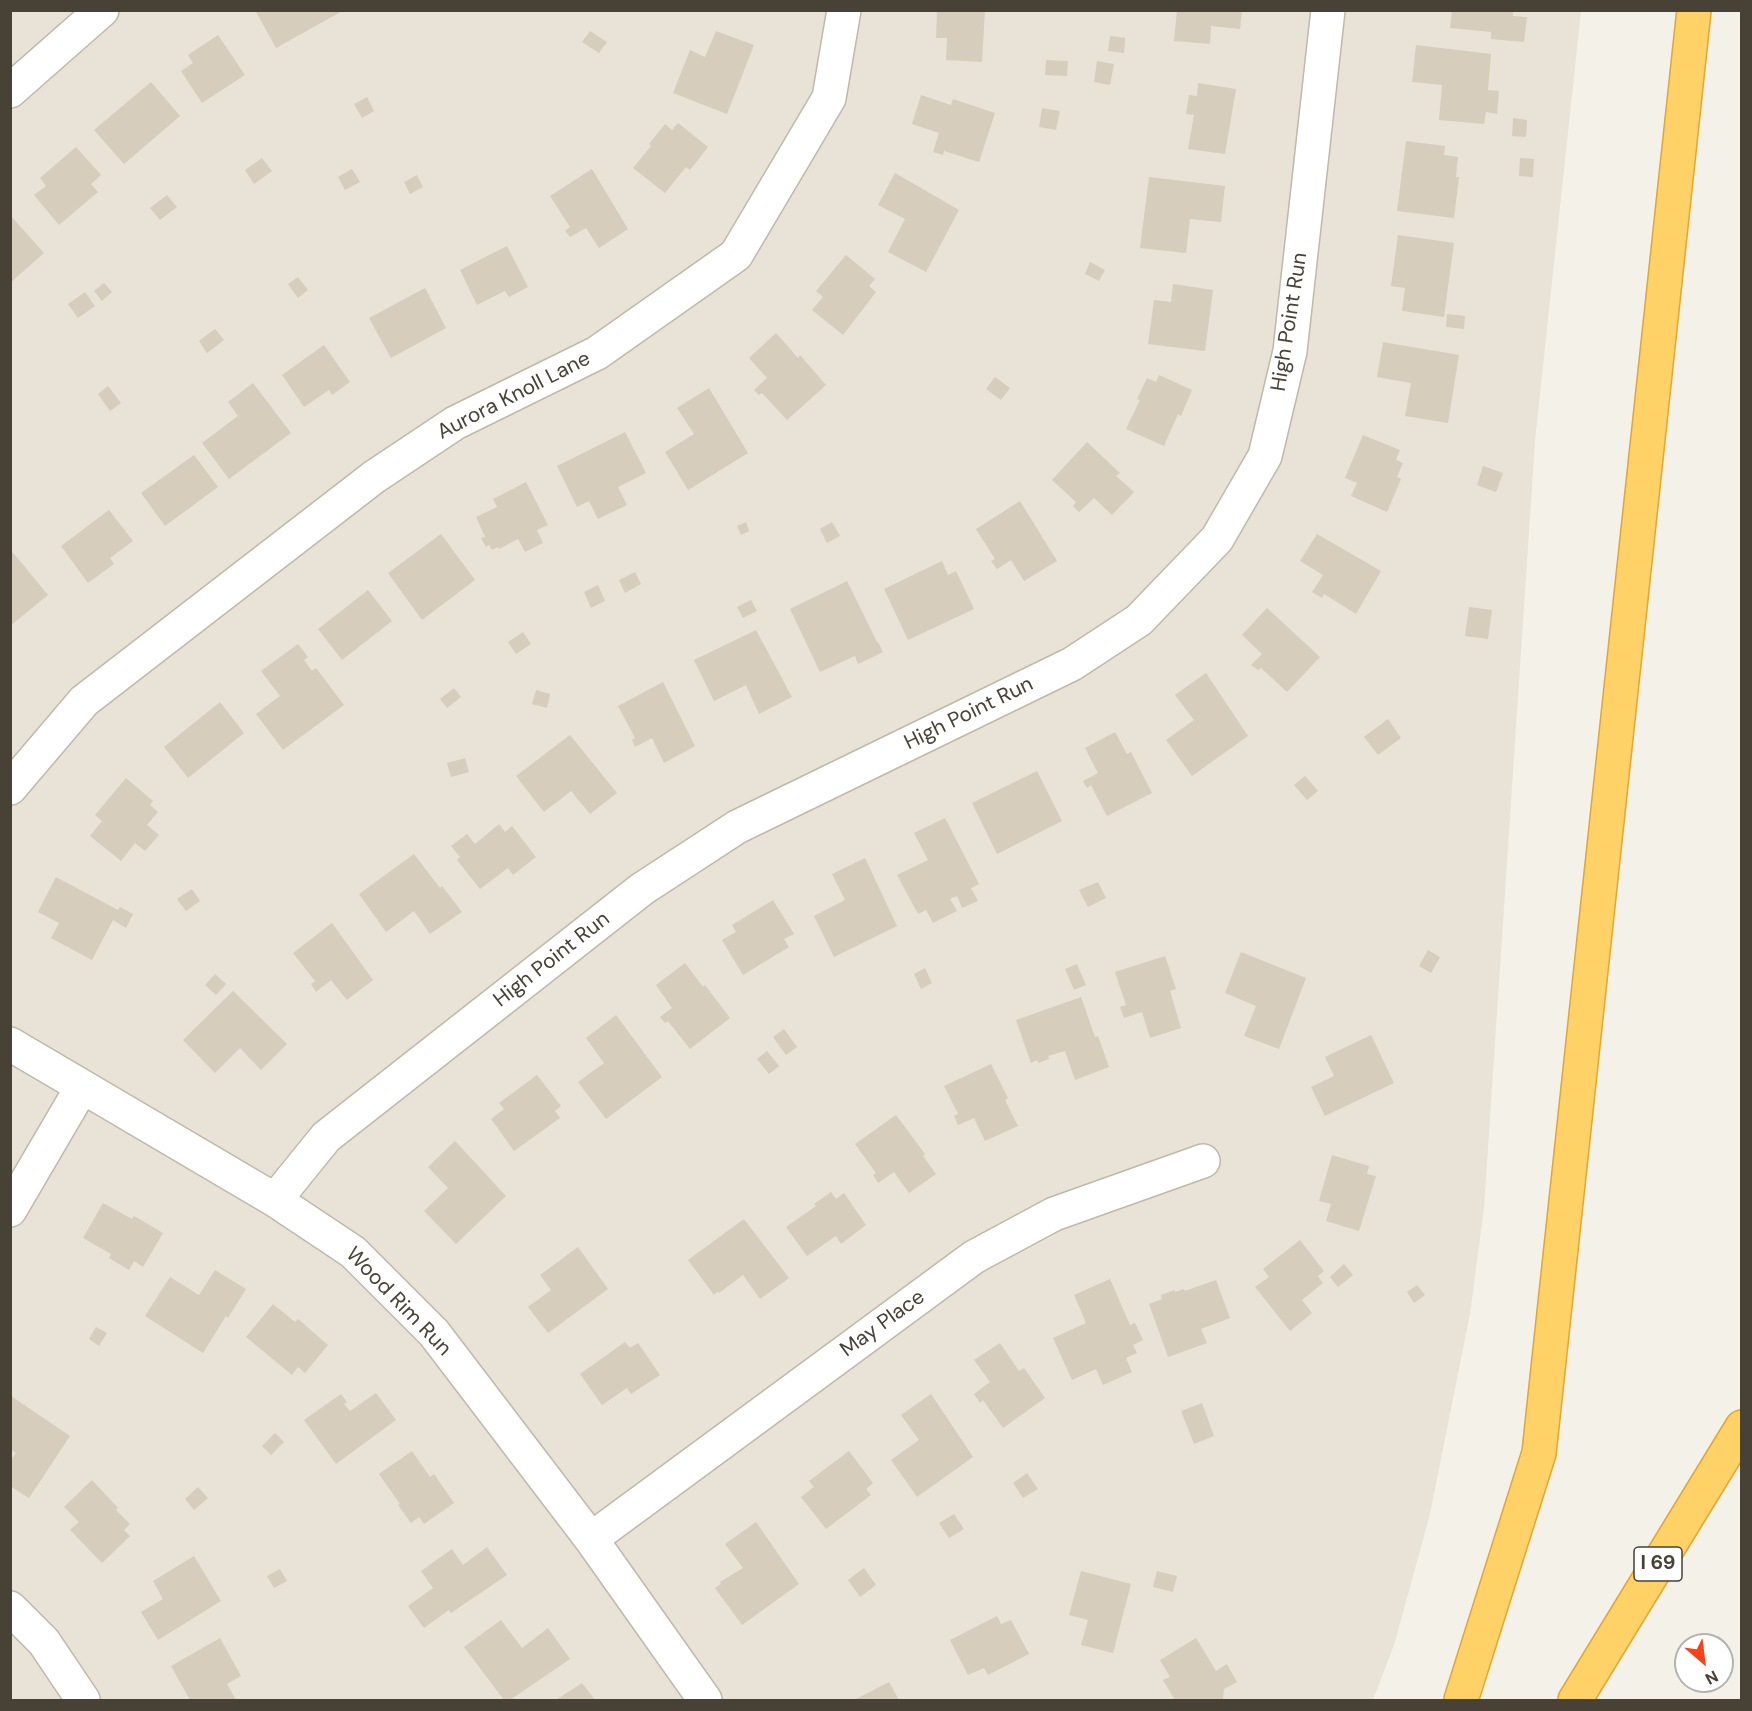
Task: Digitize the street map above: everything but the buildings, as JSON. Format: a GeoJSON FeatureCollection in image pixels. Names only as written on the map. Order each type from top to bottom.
{"type":"FeatureCollection","features":[{"type":"Feature","properties":{"kind":"highway"},"geometry":{"type":"LineString","coordinates":[[1461,1701],[1539,1453],[1694,10]]}},
{"type":"Feature","properties":{"kind":"highway","name":"I 69"},"geometry":{"type":"LineString","coordinates":[[1575,1701],[1742,1427]]}},
{"type":"Feature","properties":{"kind":"street"},"geometry":{"type":"LineString","coordinates":[[10,91],[102,10]]}},
{"type":"Feature","properties":{"kind":"street","name":"Aurora Knoll Lane"},"geometry":{"type":"LineString","coordinates":[[10,788],[84,701],[374,477],[454,423],[597,353],[736,255],[829,98],[844,10]]}},
{"type":"Feature","properties":{"kind":"street","name":"High Point Run"},"geometry":{"type":"LineString","coordinates":[[275,1200],[326,1137],[642,889],[737,827],[1072,664],[1139,620],[1217,539],[1265,456],[1290,351],[1328,10]]}},
{"type":"Feature","properties":{"kind":"street","name":"Wood Rim Run"},"geometry":{"type":"LineString","coordinates":[[10,1044],[275,1200],[353,1252],[434,1333],[591,1539],[705,1701]]}},
{"type":"Feature","properties":{"kind":"street"},"geometry":{"type":"LineString","coordinates":[[10,1210],[82,1088]]}},
{"type":"Feature","properties":{"kind":"street","name":"May Place"},"geometry":{"type":"LineString","coordinates":[[591,1539],[974,1257],[1054,1214],[1203,1161]]}},
{"type":"Feature","properties":{"kind":"street"},"geometry":{"type":"LineString","coordinates":[[10,1608],[44,1642],[83,1701]]}},
{"type":"Feature","properties":{"kind":"shaded area"},"geometry":{"type":"Polygon","coordinates":[[[11,11],[1581,11],[1535,441],[1484,1208],[1470,1314],[1430,1514],[1395,1642],[1373,1700],[11,1700],[11,11]]]}}]}
